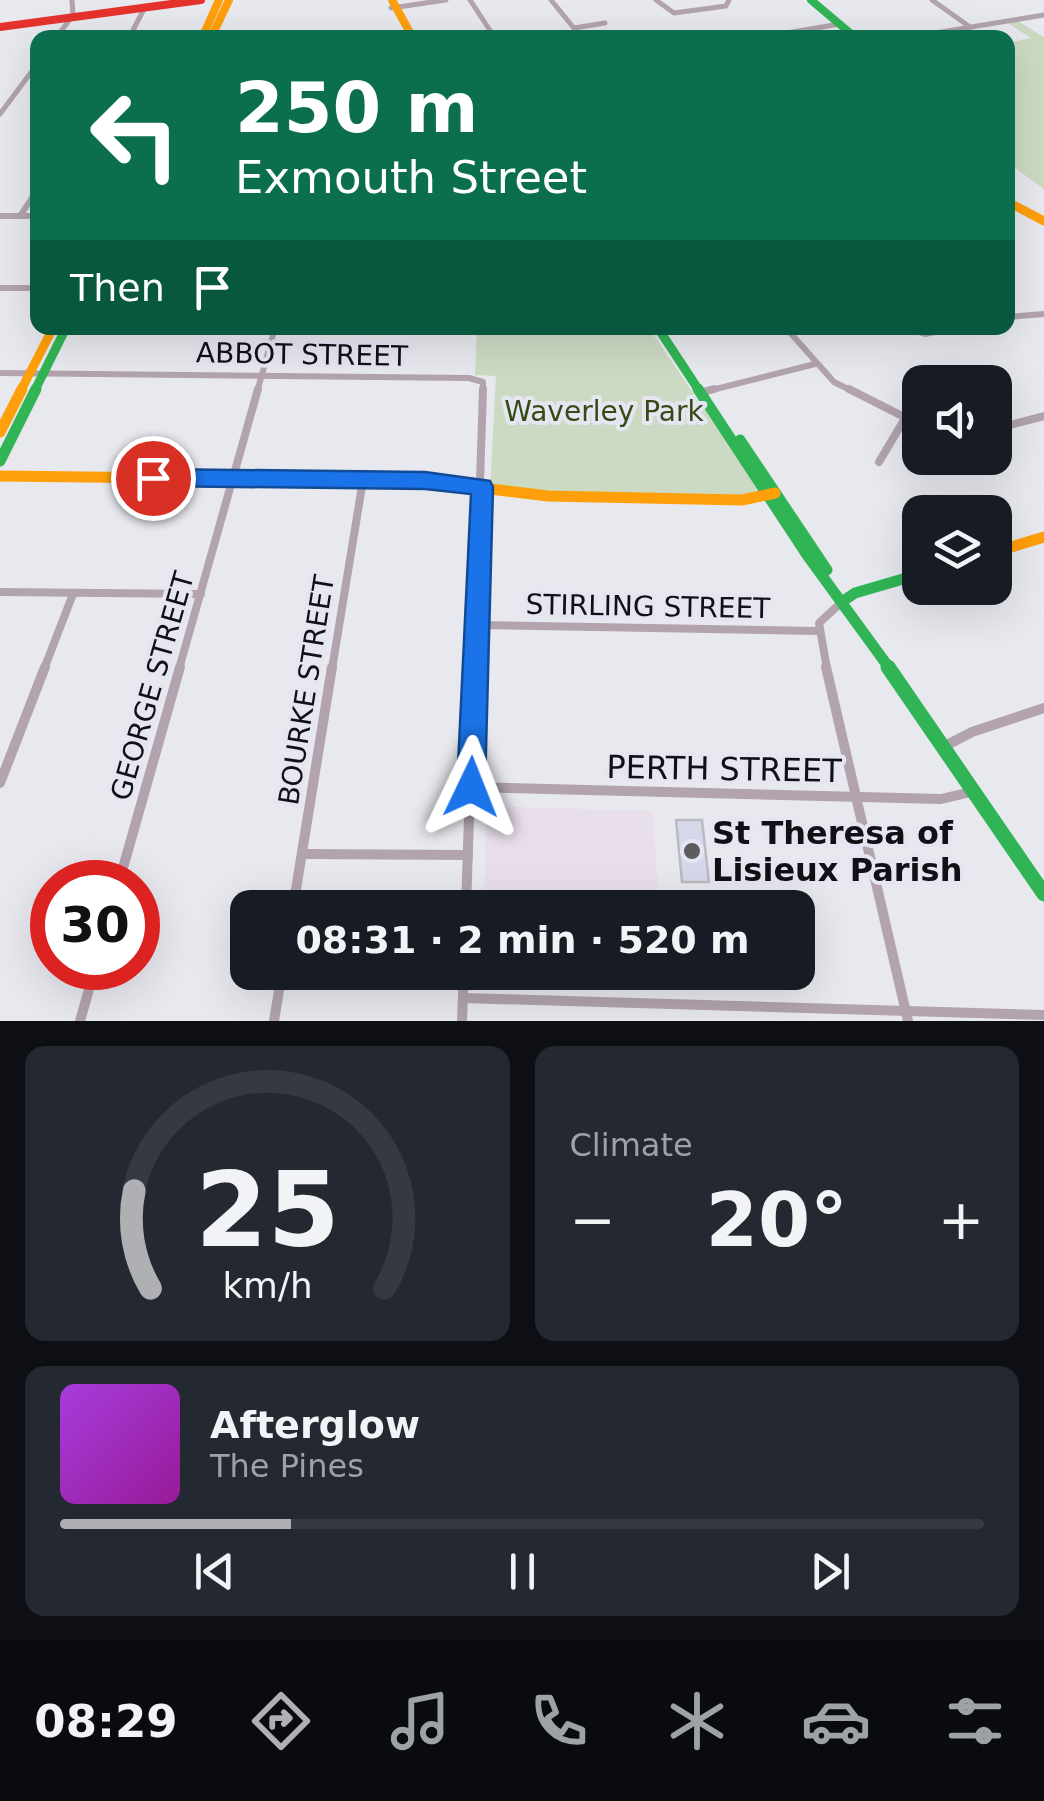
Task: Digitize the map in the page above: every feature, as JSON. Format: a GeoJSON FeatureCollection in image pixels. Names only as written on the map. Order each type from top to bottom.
{"type":"FeatureCollection","features":[{"type":"Feature","properties":{"kind":"street"},"geometry":{"type":"LineString","coordinates":[[62,30],[71,17],[72,0]]}},
{"type":"Feature","properties":{"kind":"street"},"geometry":{"type":"LineString","coordinates":[[0,27],[201,0]]}},
{"type":"Feature","properties":{"kind":"street"},"geometry":{"type":"LineString","coordinates":[[206,30],[220,0]]}},
{"type":"Feature","properties":{"kind":"street"},"geometry":{"type":"LineString","coordinates":[[215,30],[230,0]]}},
{"type":"Feature","properties":{"kind":"street"},"geometry":{"type":"LineString","coordinates":[[406,30],[391,4],[446,0]]}},
{"type":"Feature","properties":{"kind":"street"},"geometry":{"type":"LineString","coordinates":[[470,0],[490,30]]}},
{"type":"Feature","properties":{"kind":"street"},"geometry":{"type":"LineString","coordinates":[[552,0],[574,28],[605,23]]}},
{"type":"Feature","properties":{"kind":"street"},"geometry":{"type":"LineString","coordinates":[[656,0],[674,13],[728,5],[729,0]]}},
{"type":"Feature","properties":{"kind":"street"},"geometry":{"type":"LineString","coordinates":[[808,0],[844,30]]}},
{"type":"Feature","properties":{"kind":"street"},"geometry":{"type":"LineString","coordinates":[[932,0],[970,27]]}},
{"type":"Feature","properties":{"kind":"street"},"geometry":{"type":"LineString","coordinates":[[133,30],[145,8]]}},
{"type":"Feature","properties":{"kind":"street"},"geometry":{"type":"LineString","coordinates":[[952,30],[1044,15]]}},
{"type":"Feature","properties":{"kind":"street"},"geometry":{"type":"LineString","coordinates":[[803,30],[838,24]]}},
{"type":"Feature","properties":{"kind":"street"},"geometry":{"type":"LineString","coordinates":[[0,114],[30,74]]}},
{"type":"Feature","properties":{"kind":"street"},"geometry":{"type":"LineString","coordinates":[[20,216],[30,201]]}},
{"type":"Feature","properties":{"kind":"street"},"geometry":{"type":"LineString","coordinates":[[1015,209],[1044,224]]}},
{"type":"Feature","properties":{"kind":"street"},"geometry":{"type":"LineString","coordinates":[[0,216],[30,216]]}},
{"type":"Feature","properties":{"kind":"street"},"geometry":{"type":"LineString","coordinates":[[0,288],[30,288]]}},
{"type":"Feature","properties":{"kind":"street"},"geometry":{"type":"LineString","coordinates":[[1015,317],[1044,314]]}},
{"type":"Feature","properties":{"kind":"street"},"geometry":{"type":"LineString","coordinates":[[0,460],[51,335]]}},
{"type":"Feature","properties":{"kind":"street"},"geometry":{"type":"LineString","coordinates":[[0,432],[61,335]]}},
{"type":"Feature","properties":{"kind":"street","name":"GEORGE STREET"},"geometry":{"type":"LineString","coordinates":[[125,860],[273,335]]}},
{"type":"Feature","properties":{"kind":"street"},"geometry":{"type":"LineString","coordinates":[[665,335],[1044,894]]}},
{"type":"Feature","properties":{"kind":"street"},"geometry":{"type":"LineString","coordinates":[[792,335],[815,364],[842,388],[902,419]]}},
{"type":"Feature","properties":{"kind":"street"},"geometry":{"type":"LineString","coordinates":[[707,396],[815,364]]}},
{"type":"Feature","properties":{"kind":"street","name":"ABBOT STREET"},"geometry":{"type":"LineString","coordinates":[[0,373],[469,378],[483,382],[482,487]]}},
{"type":"Feature","properties":{"kind":"street"},"geometry":{"type":"LineString","coordinates":[[1012,425],[1044,416]]}},
{"type":"Feature","properties":{"kind":"street"},"geometry":{"type":"LineString","coordinates":[[879,462],[902,423]]}},
{"type":"Feature","properties":{"kind":"street"},"geometry":{"type":"LineString","coordinates":[[0,476],[363,480],[482,487],[548,496],[742,500],[771,494]]}},
{"type":"Feature","properties":{"kind":"street","name":"BOURKE STREET"},"geometry":{"type":"LineString","coordinates":[[296,890],[363,480]]}},
{"type":"Feature","properties":{"kind":"street"},"geometry":{"type":"LineString","coordinates":[[467,890],[482,487]]}},
{"type":"Feature","properties":{"kind":"street"},"geometry":{"type":"LineString","coordinates":[[1012,547],[1044,537]]}},
{"type":"Feature","properties":{"kind":"street"},"geometry":{"type":"LineString","coordinates":[[902,579],[851,595],[819,624],[818,632],[907,1016]]}},
{"type":"Feature","properties":{"kind":"street"},"geometry":{"type":"LineString","coordinates":[[0,592],[201,594]]}},
{"type":"Feature","properties":{"kind":"street"},"geometry":{"type":"LineString","coordinates":[[0,783],[73,594]]}},
{"type":"Feature","properties":{"kind":"street","name":"STIRLING STREET"},"geometry":{"type":"LineString","coordinates":[[477,625],[818,632]]}},
{"type":"Feature","properties":{"kind":"street"},"geometry":{"type":"LineString","coordinates":[[942,747],[972,732],[1044,708]]}},
{"type":"Feature","properties":{"kind":"street","name":"PERTH STREET"},"geometry":{"type":"LineString","coordinates":[[471,787],[857,798],[948,798],[975,791]]}},
{"type":"Feature","properties":{"kind":"street"},"geometry":{"type":"LineString","coordinates":[[302,854],[468,855]]}},
{"type":"Feature","properties":{"kind":"street"},"geometry":{"type":"LineString","coordinates":[[80,1021],[89,990]]}},
{"type":"Feature","properties":{"kind":"street"},"geometry":{"type":"LineString","coordinates":[[274,1021],[279,990]]}},
{"type":"Feature","properties":{"kind":"street"},"geometry":{"type":"LineString","coordinates":[[462,1021],[463,990]]}},
{"type":"Feature","properties":{"kind":"street"},"geometry":{"type":"LineString","coordinates":[[463,998],[907,1016],[1044,1014]]}},
{"type":"Feature","properties":{"kind":"shaded area"},"geometry":{"type":"Polygon","coordinates":[[[486,806],[653,811],[658,890],[484,890],[486,806]]]}},
{"type":"Feature","properties":{"kind":"green space"},"geometry":{"type":"Polygon","coordinates":[[[1016,20],[1044,37],[1044,189],[1015,168],[1015,41],[1031,38],[1006,22],[1016,20]]]}},
{"type":"Feature","properties":{"kind":"green space","name":"Waverley Park"},"geometry":{"type":"Polygon","coordinates":[[[477,335],[654,335],[765,499],[490,491],[496,376],[475,375],[477,335]]]}},
{"type":"Feature","properties":{"kind":"building","name":"St Theresa of Lisieux Parish"},"geometry":{"type":"Polygon","coordinates":[[[676,820],[702,820],[709,882],[682,882],[676,820]]]}},
{"type":"Feature","properties":{"kind":"traffic: fast"},"geometry":{"type":"LineString","coordinates":[[811,0],[847,30]]}},
{"type":"Feature","properties":{"kind":"traffic: fast"},"geometry":{"type":"LineString","coordinates":[[0,461],[63,335]]}},
{"type":"Feature","properties":{"kind":"traffic: fast"},"geometry":{"type":"LineString","coordinates":[[663,335],[807,555],[834,588],[1044,894]]}},
{"type":"Feature","properties":{"kind":"traffic: fast"},"geometry":{"type":"LineString","coordinates":[[740,440],[827,570]]}},
{"type":"Feature","properties":{"kind":"traffic: fast"},"geometry":{"type":"LineString","coordinates":[[843,601],[855,593],[902,579]]}},
{"type":"Feature","properties":{"kind":"traffic: slow"},"geometry":{"type":"LineString","coordinates":[[206,30],[219,0]]}},
{"type":"Feature","properties":{"kind":"traffic: slow"},"geometry":{"type":"LineString","coordinates":[[215,30],[229,0]]}},
{"type":"Feature","properties":{"kind":"traffic: slow"},"geometry":{"type":"LineString","coordinates":[[392,0],[409,30]]}},
{"type":"Feature","properties":{"kind":"traffic: slow"},"geometry":{"type":"LineString","coordinates":[[1015,206],[1044,221]]}},
{"type":"Feature","properties":{"kind":"traffic: slow"},"geometry":{"type":"LineString","coordinates":[[0,432],[49,335]]}},
{"type":"Feature","properties":{"kind":"traffic: slow"},"geometry":{"type":"LineString","coordinates":[[0,476],[425,481],[548,496],[742,500],[775,493]]}},
{"type":"Feature","properties":{"kind":"traffic: slow"},"geometry":{"type":"LineString","coordinates":[[1012,547],[1044,537]]}},
{"type":"Feature","properties":{"kind":"traffic: jam"},"geometry":{"type":"LineString","coordinates":[[0,27],[201,0]]}},
{"type":"Feature","properties":{"kind":"place","name":"St Theresa of Lisieux Parish"},"geometry":{"type":"Point","coordinates":[692,851]}},
{"type":"Feature","properties":{"kind":"route"},"geometry":{"type":"LineString","coordinates":[[153,478],[425,481],[482,487],[471,787]]}}]}
